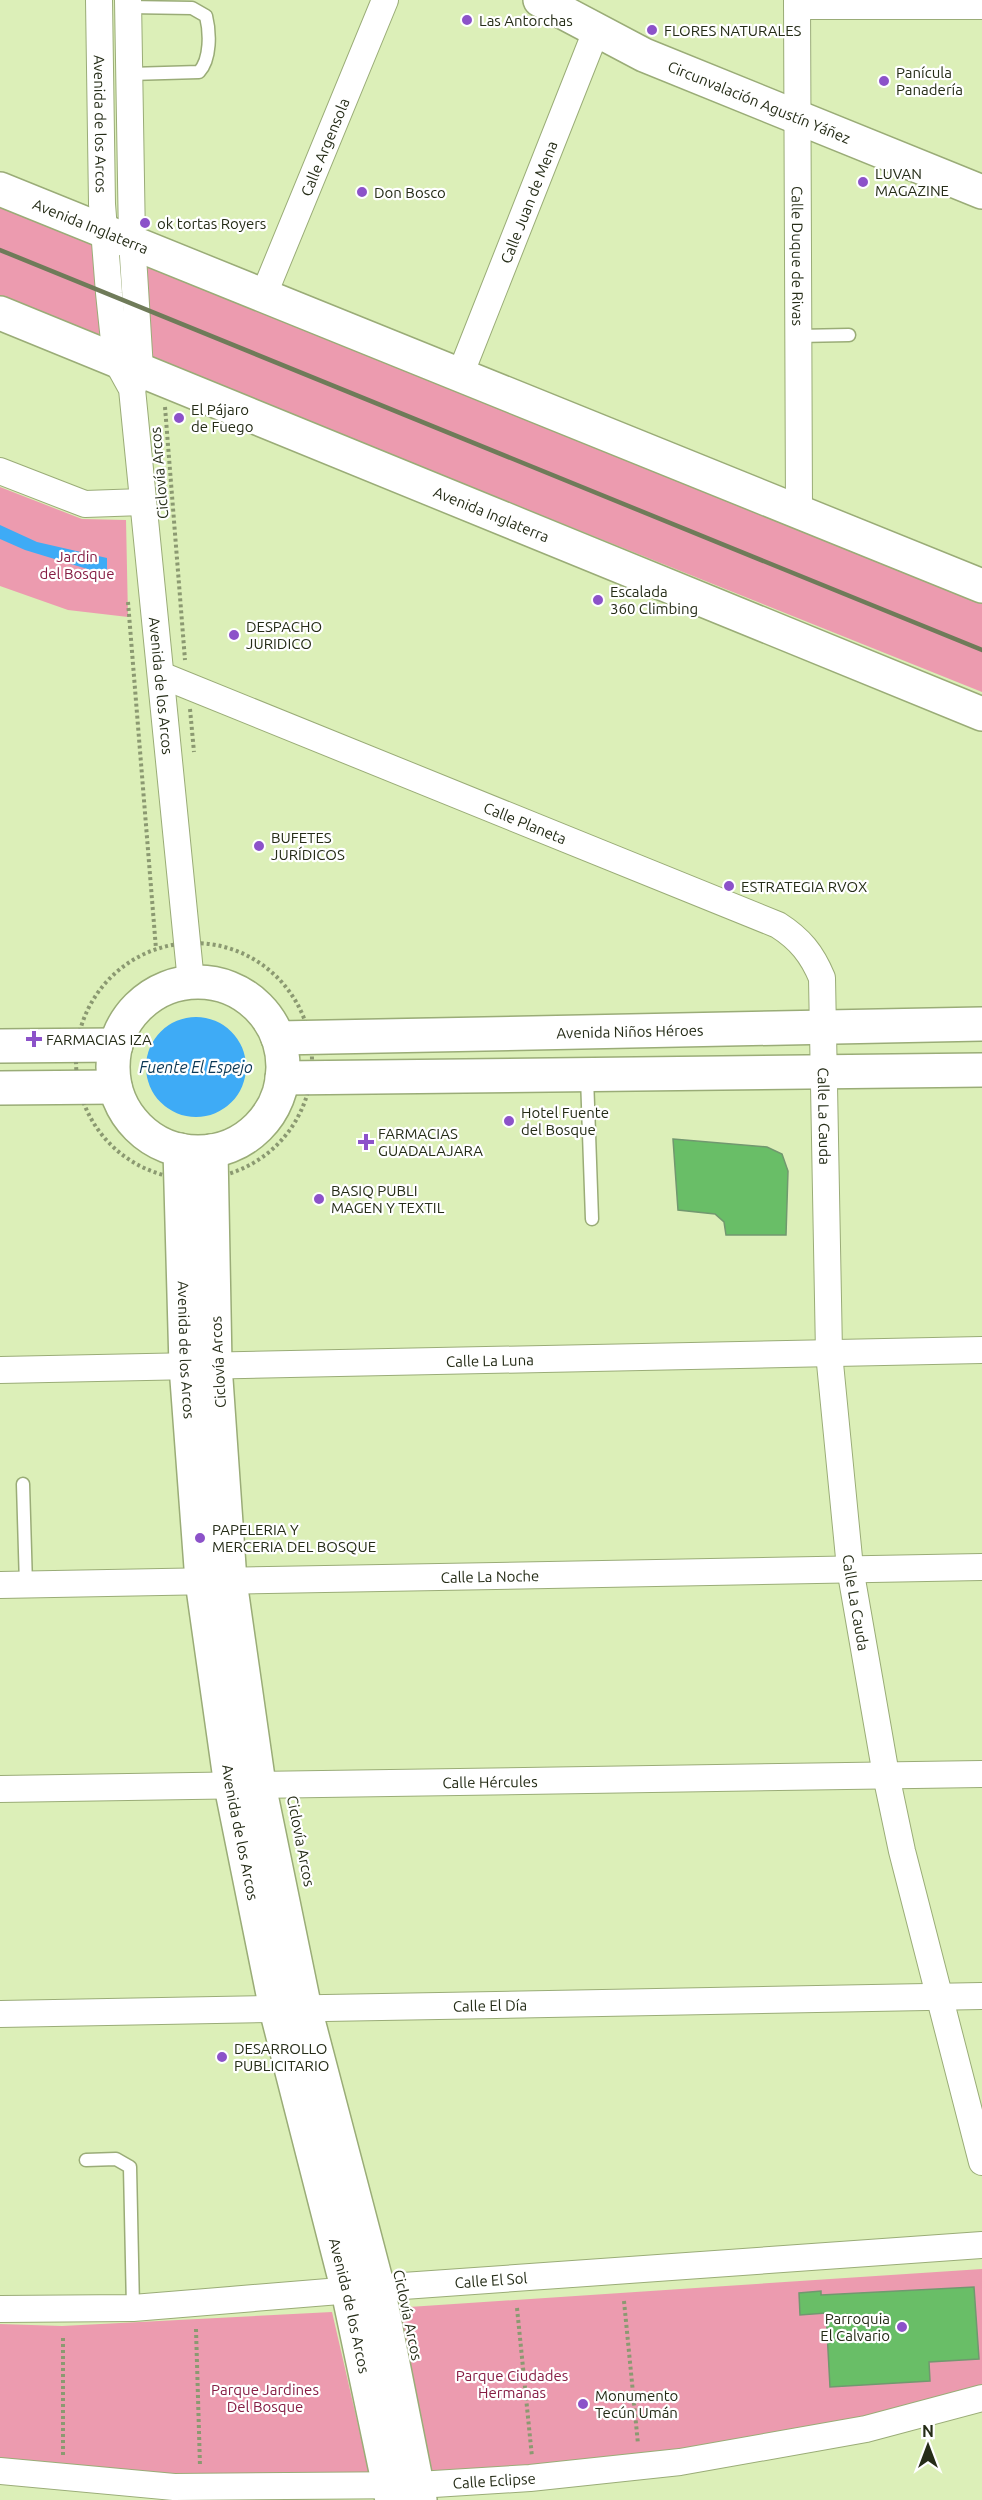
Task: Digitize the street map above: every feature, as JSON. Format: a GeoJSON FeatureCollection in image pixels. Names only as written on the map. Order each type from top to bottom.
{"type":"FeatureCollection","features":[{"type":"Feature","properties":{"kind":"street","name":"Avenida de los Arcos"},"geometry":{"type":"LineString","coordinates":[[99,0],[118,235],[138,374],[143,502],[161,675],[204,940],[191,982]]}},
{"type":"Feature","properties":{"kind":"street","name":"Calle Argensola"},"geometry":{"type":"LineString","coordinates":[[264,294],[384,0]]}},
{"type":"Feature","properties":{"kind":"street","name":"Circunvalación Agustín Yáñez"},"geometry":{"type":"LineString","coordinates":[[540,0],[596,31],[692,76],[982,192]]}},
{"type":"Feature","properties":{"kind":"street"},"geometry":{"type":"LineString","coordinates":[[797,3],[982,6]]}},
{"type":"Feature","properties":{"kind":"street","name":"Calle Duque de Rivas"},"geometry":{"type":"LineString","coordinates":[[797,3],[799,512]]}},
{"type":"Feature","properties":{"kind":"street","name":"Avenida de los Arcos"},"geometry":{"type":"LineString","coordinates":[[118,235],[130,74],[128,4]]}},
{"type":"Feature","properties":{"kind":"street","name":"Calle Juan de Mena"},"geometry":{"type":"LineString","coordinates":[[460,375],[596,31]]}},
{"type":"Feature","properties":{"kind":"street","name":"Avenida Inglaterra"},"geometry":{"type":"LineString","coordinates":[[0,189],[982,586]]}},
{"type":"Feature","properties":{"kind":"street","name":"Avenida Inglaterra"},"geometry":{"type":"LineString","coordinates":[[0,313],[138,374],[982,714]]}},
{"type":"Feature","properties":{"kind":"street"},"geometry":{"type":"LineString","coordinates":[[0,471],[85,504],[143,502]]}},
{"type":"Feature","properties":{"kind":"street","name":"Calle Planeta"},"geometry":{"type":"LineString","coordinates":[[161,675],[778,926],[805,946],[815,960],[822,978],[823,1029]]}},
{"type":"Feature","properties":{"kind":"street"},"geometry":{"type":"LineString","coordinates":[[297,1078],[255,1130],[234,1144],[205,1170],[154,1139],[132,1121],[115,1087],[113,1070],[116,1045],[131,1014],[148,998],[169,987],[191,982],[213,984],[244,996],[268,1018],[278,1038],[283,1063],[297,1078],[982,1070]]}},
{"type":"Feature","properties":{"kind":"street","name":"Avenida Niños Héroes"},"geometry":{"type":"LineString","coordinates":[[278,1038],[823,1029],[982,1024]]}},
{"type":"Feature","properties":{"kind":"street","name":"Calle La Cauda"},"geometry":{"type":"LineString","coordinates":[[823,1029],[829,1353],[850,1568],[886,1775],[919,1923],[982,2162]]}},
{"type":"Feature","properties":{"kind":"street"},"geometry":{"type":"LineString","coordinates":[[0,1046],[116,1045]]}},
{"type":"Feature","properties":{"kind":"street"},"geometry":{"type":"LineString","coordinates":[[0,1088],[115,1087]]}},
{"type":"Feature","properties":{"kind":"street","name":"Avenida de los Arcos"},"geometry":{"type":"LineString","coordinates":[[205,1170],[200,1366],[216,1581],[245,1786],[291,2009],[363,2289],[405,2493]]}},
{"type":"Feature","properties":{"kind":"street","name":"Calle La Luna"},"geometry":{"type":"LineString","coordinates":[[0,1370],[982,1350]]}},
{"type":"Feature","properties":{"kind":"street","name":"Calle La Noche"},"geometry":{"type":"LineString","coordinates":[[0,1585],[982,1567]]}},
{"type":"Feature","properties":{"kind":"street","name":"Calle Hércules"},"geometry":{"type":"LineString","coordinates":[[0,1790],[982,1774]]}},
{"type":"Feature","properties":{"kind":"street","name":"Calle El Día"},"geometry":{"type":"LineString","coordinates":[[0,2014],[982,1996]]}},
{"type":"Feature","properties":{"kind":"street","name":"Calle El Sol"},"geometry":{"type":"LineString","coordinates":[[0,2309],[133,2308],[363,2289],[982,2245]]}},
{"type":"Feature","properties":{"kind":"street","name":"Calle Eclipse"},"geometry":{"type":"LineString","coordinates":[[0,2471],[174,2487],[405,2493],[680,2462],[866,2429],[982,2398]]}},
{"type":"Feature","properties":{"kind":"lane"},"geometry":{"type":"LineString","coordinates":[[128,4],[192,8],[206,16],[208,24],[207,58],[199,72],[130,74]]}},
{"type":"Feature","properties":{"kind":"lane"},"geometry":{"type":"LineString","coordinates":[[798,336],[849,335]]}},
{"type":"Feature","properties":{"kind":"lane"},"geometry":{"type":"LineString","coordinates":[[587,1074],[592,1219]]}},
{"type":"Feature","properties":{"kind":"lane"},"geometry":{"type":"LineString","coordinates":[[22,1484],[26,1585]]}},
{"type":"Feature","properties":{"kind":"lane"},"geometry":{"type":"LineString","coordinates":[[86,2160],[116,2159],[130,2167],[133,2308]]}},
{"type":"Feature","properties":{"kind":"path","name":"Ciclovía Arcos"},"geometry":{"type":"LineString","coordinates":[[138,374],[187,686],[194,754]]}},
{"type":"Feature","properties":{"kind":"path"},"geometry":{"type":"LineString","coordinates":[[204,940],[235,950],[257,961],[276,975],[291,993],[303,1014],[310,1037],[297,1078],[305,1104],[291,1129],[272,1150],[249,1166],[205,1170],[139,1166],[115,1149],[95,1127],[78,1087],[76,1045],[90,1003],[108,980],[130,961],[147,953],[204,940]]}},
{"type":"Feature","properties":{"kind":"path"},"geometry":{"type":"LineString","coordinates":[[624,2301],[639,2450]]}},
{"type":"Feature","properties":{"kind":"path"},"geometry":{"type":"LineString","coordinates":[[517,2308],[533,2461]]}},
{"type":"Feature","properties":{"kind":"path"},"geometry":{"type":"LineString","coordinates":[[196,2329],[200,2475]]}},
{"type":"Feature","properties":{"kind":"path"},"geometry":{"type":"LineString","coordinates":[[62,2460],[63,2336]]}},
{"type":"Feature","properties":{"kind":"green space"},"geometry":{"type":"Polygon","coordinates":[[[0,201],[982,603],[982,692],[0,298],[0,201]]]}},
{"type":"Feature","properties":{"kind":"green space","name":"Jardin del Bosque"},"geometry":{"type":"Polygon","coordinates":[[[0,487],[82,519],[126,520],[128,617],[68,610],[0,586],[0,487]]]}},
{"type":"Feature","properties":{"kind":"green space","name":"Parque Ciudades Hermanas"},"geometry":{"type":"Polygon","coordinates":[[[982,2269],[982,2388],[853,2421],[600,2461],[429,2474],[394,2308],[982,2269]]]}},
{"type":"Feature","properties":{"kind":"green space","name":"Parque Jardines Del Bosque"},"geometry":{"type":"Polygon","coordinates":[[[332,2312],[371,2481],[188,2480],[0,2460],[0,2324],[62,2326],[332,2312]]]}},
{"type":"Feature","properties":{"kind":"water"},"geometry":{"type":"Polygon","coordinates":[[[0,525],[37,542],[107,558],[107,575],[25,550],[0,539],[0,525]]]}},
{"type":"Feature","properties":{"kind":"water","name":"Fuente El Espejo"},"geometry":{"type":"Polygon","coordinates":[[[196,1017],[215,1020],[232,1031],[243,1048],[246,1067],[243,1086],[232,1103],[215,1114],[196,1117],[177,1114],[160,1103],[149,1086],[146,1067],[149,1048],[160,1031],[177,1020],[196,1017]]]}},
{"type":"Feature","properties":{"kind":"building"},"geometry":{"type":"Polygon","coordinates":[[[673,1139],[767,1147],[782,1154],[788,1171],[786,1235],[726,1235],[724,1222],[715,1214],[678,1210],[673,1139]]]}},
{"type":"Feature","properties":{"kind":"building","name":"Parroquia El Calvario"},"geometry":{"type":"Polygon","coordinates":[[[974,2287],[979,2359],[929,2362],[930,2381],[830,2387],[826,2313],[800,2315],[799,2293],[821,2291],[821,2295],[974,2287]]]}},
{"type":"Feature","properties":{"kind":"railway"},"geometry":{"type":"LineString","coordinates":[[0,250],[982,650]]}},
{"type":"Feature","properties":{"kind":"place","name":"Las Antorchas"},"geometry":{"type":"Point","coordinates":[467,20]}},
{"type":"Feature","properties":{"kind":"place","name":"FLORES NATURALES"},"geometry":{"type":"Point","coordinates":[652,30]}},
{"type":"Feature","properties":{"kind":"place","name":"Panícula Panadería"},"geometry":{"type":"Point","coordinates":[884,81]}},
{"type":"Feature","properties":{"kind":"place","name":"LUVAN MAGAZINE"},"geometry":{"type":"Point","coordinates":[863,182]}},
{"type":"Feature","properties":{"kind":"place","name":"Don Bosco"},"geometry":{"type":"Point","coordinates":[362,192]}},
{"type":"Feature","properties":{"kind":"place","name":"ok tortas Royers"},"geometry":{"type":"Point","coordinates":[145,223]}},
{"type":"Feature","properties":{"kind":"place","name":"El Pájaro de Fuego"},"geometry":{"type":"Point","coordinates":[179,418]}},
{"type":"Feature","properties":{"kind":"place","name":"Escalada 360 Climbing"},"geometry":{"type":"Point","coordinates":[598,600]}},
{"type":"Feature","properties":{"kind":"place","name":"DESPACHO JURIDICO"},"geometry":{"type":"Point","coordinates":[234,635]}},
{"type":"Feature","properties":{"kind":"place","name":"BUFETES JURÍDICOS"},"geometry":{"type":"Point","coordinates":[259,846]}},
{"type":"Feature","properties":{"kind":"place","name":"ESTRATEGIA RVOX"},"geometry":{"type":"Point","coordinates":[729,886]}},
{"type":"Feature","properties":{"kind":"place","name":"FARMACIAS IZA"},"geometry":{"type":"Point","coordinates":[34,1039]}},
{"type":"Feature","properties":{"kind":"place","name":"Hotel Fuente del Bosque"},"geometry":{"type":"Point","coordinates":[509,1121]}},
{"type":"Feature","properties":{"kind":"place","name":"FARMACIAS GUADALAJARA"},"geometry":{"type":"Point","coordinates":[366,1142]}},
{"type":"Feature","properties":{"kind":"place","name":"BASIQ PUBLI MAGEN Y TEXTIL"},"geometry":{"type":"Point","coordinates":[319,1199]}},
{"type":"Feature","properties":{"kind":"place","name":"PAPELERIA Y MERCERIA DEL BOSQUE"},"geometry":{"type":"Point","coordinates":[200,1538]}},
{"type":"Feature","properties":{"kind":"place","name":"DESARROLLO PUBLICITARIO"},"geometry":{"type":"Point","coordinates":[222,2057]}},
{"type":"Feature","properties":{"kind":"place","name":"Parroquia El Calvario"},"geometry":{"type":"Point","coordinates":[902,2327]}},
{"type":"Feature","properties":{"kind":"place","name":"Monumento Tecún Umán"},"geometry":{"type":"Point","coordinates":[583,2404]}}]}
